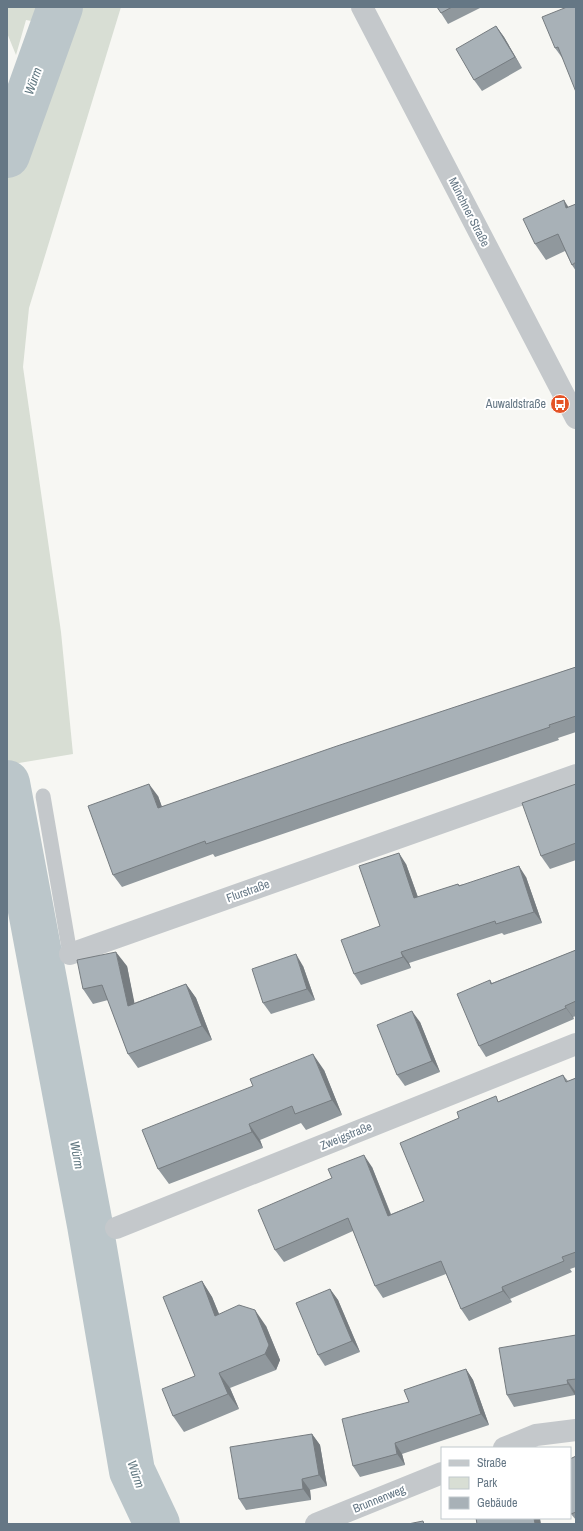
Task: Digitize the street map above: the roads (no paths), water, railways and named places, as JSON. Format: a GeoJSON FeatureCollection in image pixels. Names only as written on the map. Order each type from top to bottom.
{"type":"FeatureCollection","features":[{"type":"Feature","properties":{"kind":"street","name":"Münchner Straße"},"geometry":{"type":"LineString","coordinates":[[362,7],[573,406]]}},
{"type":"Feature","properties":{"kind":"street","name":"Flurstraße"},"geometry":{"type":"LineString","coordinates":[[70,954],[576,775]]}},
{"type":"Feature","properties":{"kind":"street","name":"Zweigstraße"},"geometry":{"type":"LineString","coordinates":[[116,1228],[576,1044]]}},
{"type":"Feature","properties":{"kind":"street"},"geometry":{"type":"LineString","coordinates":[[506,1447],[536,1435],[576,1430]]}},
{"type":"Feature","properties":{"kind":"street","name":"Brunnenweg"},"geometry":{"type":"LineString","coordinates":[[316,1524],[441,1473]]}},
{"type":"Feature","properties":{"kind":"lane","name":"Flurstraße"},"geometry":{"type":"LineString","coordinates":[[43,796],[70,954]]}},
{"type":"Feature","properties":{"kind":"waterway","name":"Würm"},"geometry":{"type":"LineString","coordinates":[[7,155],[60,7]]}},
{"type":"Feature","properties":{"kind":"waterway","name":"Würm"},"geometry":{"type":"LineString","coordinates":[[7,783],[90,1225],[132,1471],[157,1524]]}},
{"type":"Feature","properties":{"kind":"place","name":"Auwaldstraße"},"geometry":{"type":"Point","coordinates":[560,404]}}]}
